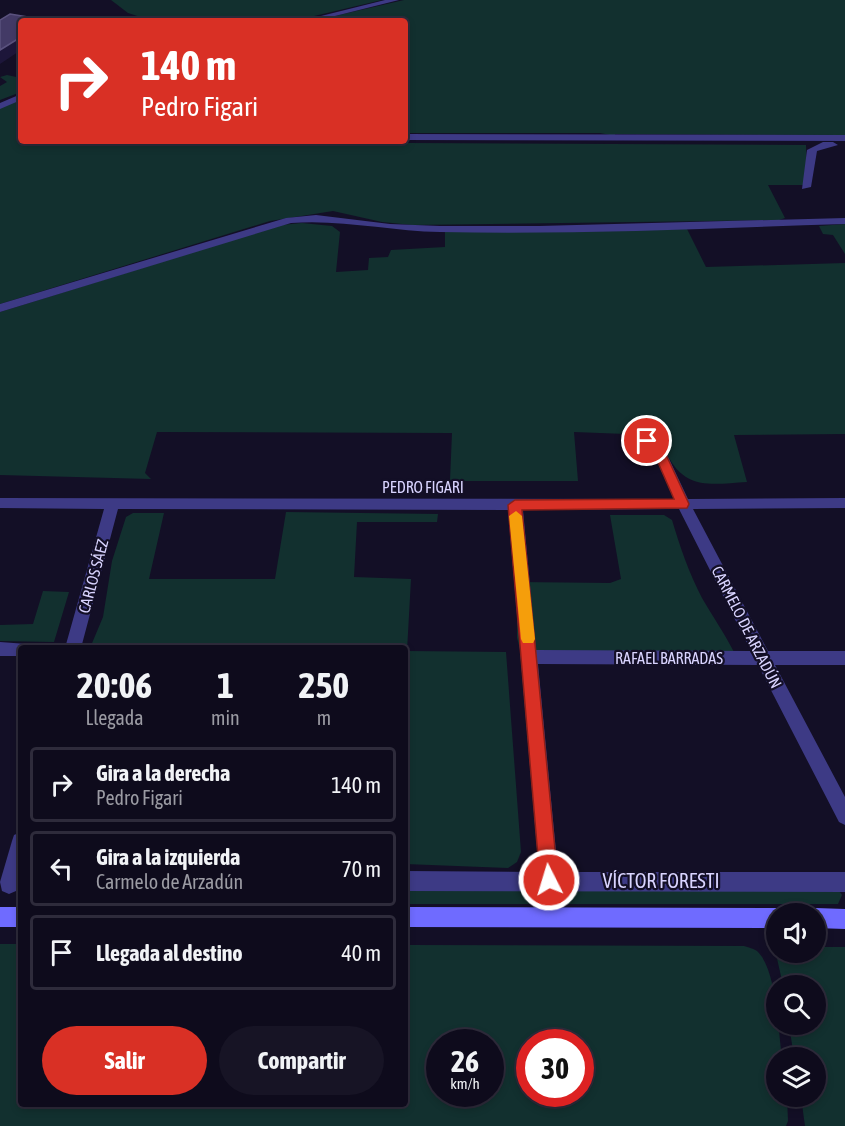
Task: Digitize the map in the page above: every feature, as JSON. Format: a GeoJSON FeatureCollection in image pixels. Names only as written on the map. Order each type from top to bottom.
{"type":"FeatureCollection","features":[{"type":"Feature","properties":{"kind":"street"},"geometry":{"type":"LineString","coordinates":[[318,18],[395,0]]}},
{"type":"Feature","properties":{"kind":"street"},"geometry":{"type":"LineString","coordinates":[[0,106],[18,98]]}},
{"type":"Feature","properties":{"kind":"street"},"geometry":{"type":"LineString","coordinates":[[408,137],[845,138]]}},
{"type":"Feature","properties":{"kind":"street"},"geometry":{"type":"LineString","coordinates":[[806,187],[812,150],[823,145],[845,145]]}},
{"type":"Feature","properties":{"kind":"street"},"geometry":{"type":"LineString","coordinates":[[0,308],[290,220],[316,218],[390,227],[440,229],[845,222]]}},
{"type":"Feature","properties":{"kind":"street","name":"CARMELO DE ARZADÚN"},"geometry":{"type":"LineString","coordinates":[[647,441],[658,449],[683,504],[845,816]]}},
{"type":"Feature","properties":{"kind":"street","name":"PEDRO FIGARI"},"geometry":{"type":"LineString","coordinates":[[0,503],[515,505],[845,503]]}},
{"type":"Feature","properties":{"kind":"street","name":"CARLOS SÁEZ"},"geometry":{"type":"LineString","coordinates":[[74,645],[112,504]]}},
{"type":"Feature","properties":{"kind":"street"},"geometry":{"type":"LineString","coordinates":[[515,505],[549,880]]}},
{"type":"Feature","properties":{"kind":"street"},"geometry":{"type":"LineString","coordinates":[[0,649],[18,649]]}},
{"type":"Feature","properties":{"kind":"street","name":"RAFAEL BARRADAS"},"geometry":{"type":"LineString","coordinates":[[530,657],[845,658]]}},
{"type":"Feature","properties":{"kind":"street"},"geometry":{"type":"LineString","coordinates":[[10,884],[18,853]]}},
{"type":"Feature","properties":{"kind":"street","name":"VÍCTOR FORESTI"},"geometry":{"type":"LineString","coordinates":[[408,881],[845,882]]}},
{"type":"Feature","properties":{"kind":"street"},"geometry":{"type":"LineString","coordinates":[[0,917],[18,917]]}},
{"type":"Feature","properties":{"kind":"street","name":"VÍCTOR FORESTI"},"geometry":{"type":"LineString","coordinates":[[408,917],[766,918]]}},
{"type":"Feature","properties":{"kind":"street"},"geometry":{"type":"LineString","coordinates":[[826,918],[845,919]]}},
{"type":"Feature","properties":{"kind":"green space"},"geometry":{"type":"Polygon","coordinates":[[[111,0],[382,0],[306,18],[144,18],[128,13],[111,0]]]}},
{"type":"Feature","properties":{"kind":"green space"},"geometry":{"type":"Polygon","coordinates":[[[404,0],[845,0],[845,135],[615,134],[615,136],[600,133],[408,133],[408,18],[326,18],[404,0]]]}},
{"type":"Feature","properties":{"kind":"green space"},"geometry":{"type":"Polygon","coordinates":[[[7,75],[18,77],[18,93],[0,100],[0,86],[7,82],[0,77],[7,75]]]}},
{"type":"Feature","properties":{"kind":"green space"},"geometry":{"type":"Polygon","coordinates":[[[18,97],[18,144],[806,145],[807,185],[768,185],[785,218],[779,220],[412,225],[382,222],[333,211],[270,221],[0,304],[0,104],[18,97]]]}},
{"type":"Feature","properties":{"kind":"green space"},"geometry":{"type":"Polygon","coordinates":[[[302,223],[332,226],[340,232],[336,272],[368,270],[369,258],[388,257],[391,250],[445,247],[445,232],[687,229],[706,267],[845,263],[845,434],[734,435],[747,482],[722,484],[701,483],[682,474],[674,466],[660,438],[652,432],[626,434],[574,432],[578,481],[450,481],[452,433],[157,432],[145,473],[151,479],[0,475],[0,312],[281,225],[302,223]]]}},
{"type":"Feature","properties":{"kind":"green space"},"geometry":{"type":"Polygon","coordinates":[[[845,224],[845,254],[833,235],[823,234],[819,226],[845,224]]]}},
{"type":"Feature","properties":{"kind":"green space"},"geometry":{"type":"Polygon","coordinates":[[[286,512],[438,514],[437,522],[357,522],[354,577],[411,579],[407,645],[91,645],[103,617],[112,561],[126,517],[133,513],[164,513],[149,579],[275,579],[286,512]]]}},
{"type":"Feature","properties":{"kind":"green space"},"geometry":{"type":"Polygon","coordinates":[[[610,515],[664,515],[672,520],[697,589],[735,654],[557,656],[520,649],[517,638],[517,582],[610,583],[621,579],[610,515]]]}},
{"type":"Feature","properties":{"kind":"green space"},"geometry":{"type":"Polygon","coordinates":[[[43,591],[69,592],[54,642],[0,641],[0,625],[33,624],[43,591]]]}},
{"type":"Feature","properties":{"kind":"green space"},"geometry":{"type":"Polygon","coordinates":[[[408,651],[506,652],[521,852],[517,862],[508,868],[408,864],[408,651]]]}},
{"type":"Feature","properties":{"kind":"green space"},"geometry":{"type":"Polygon","coordinates":[[[835,885],[842,895],[838,904],[408,904],[408,888],[835,885]]]}},
{"type":"Feature","properties":{"kind":"green space"},"geometry":{"type":"Polygon","coordinates":[[[0,944],[18,944],[18,1107],[408,1107],[408,945],[744,946],[757,951],[764,960],[770,975],[766,975],[766,1035],[780,1035],[781,1047],[766,1047],[766,1107],[787,1107],[786,1126],[0,1126],[0,944]]]}},
{"type":"Feature","properties":{"kind":"green space"},"geometry":{"type":"Polygon","coordinates":[[[826,947],[845,947],[845,1126],[805,1126],[802,1107],[826,1107],[826,1047],[792,1047],[791,1035],[826,1035],[826,975],[781,975],[778,963],[826,963],[826,947]]]}},
{"type":"Feature","properties":{"kind":"building"},"geometry":{"type":"Polygon","coordinates":[[[10,14],[34,18],[18,18],[18,39],[0,50],[0,20],[10,14]]]}},
{"type":"Feature","properties":{"kind":"slow traffic"},"geometry":{"type":"LineString","coordinates":[[516,516],[528,639]]}},
{"type":"Feature","properties":{"kind":"route"},"geometry":{"type":"LineString","coordinates":[[549,880],[515,505],[683,504],[658,449],[647,441]]}}]}
